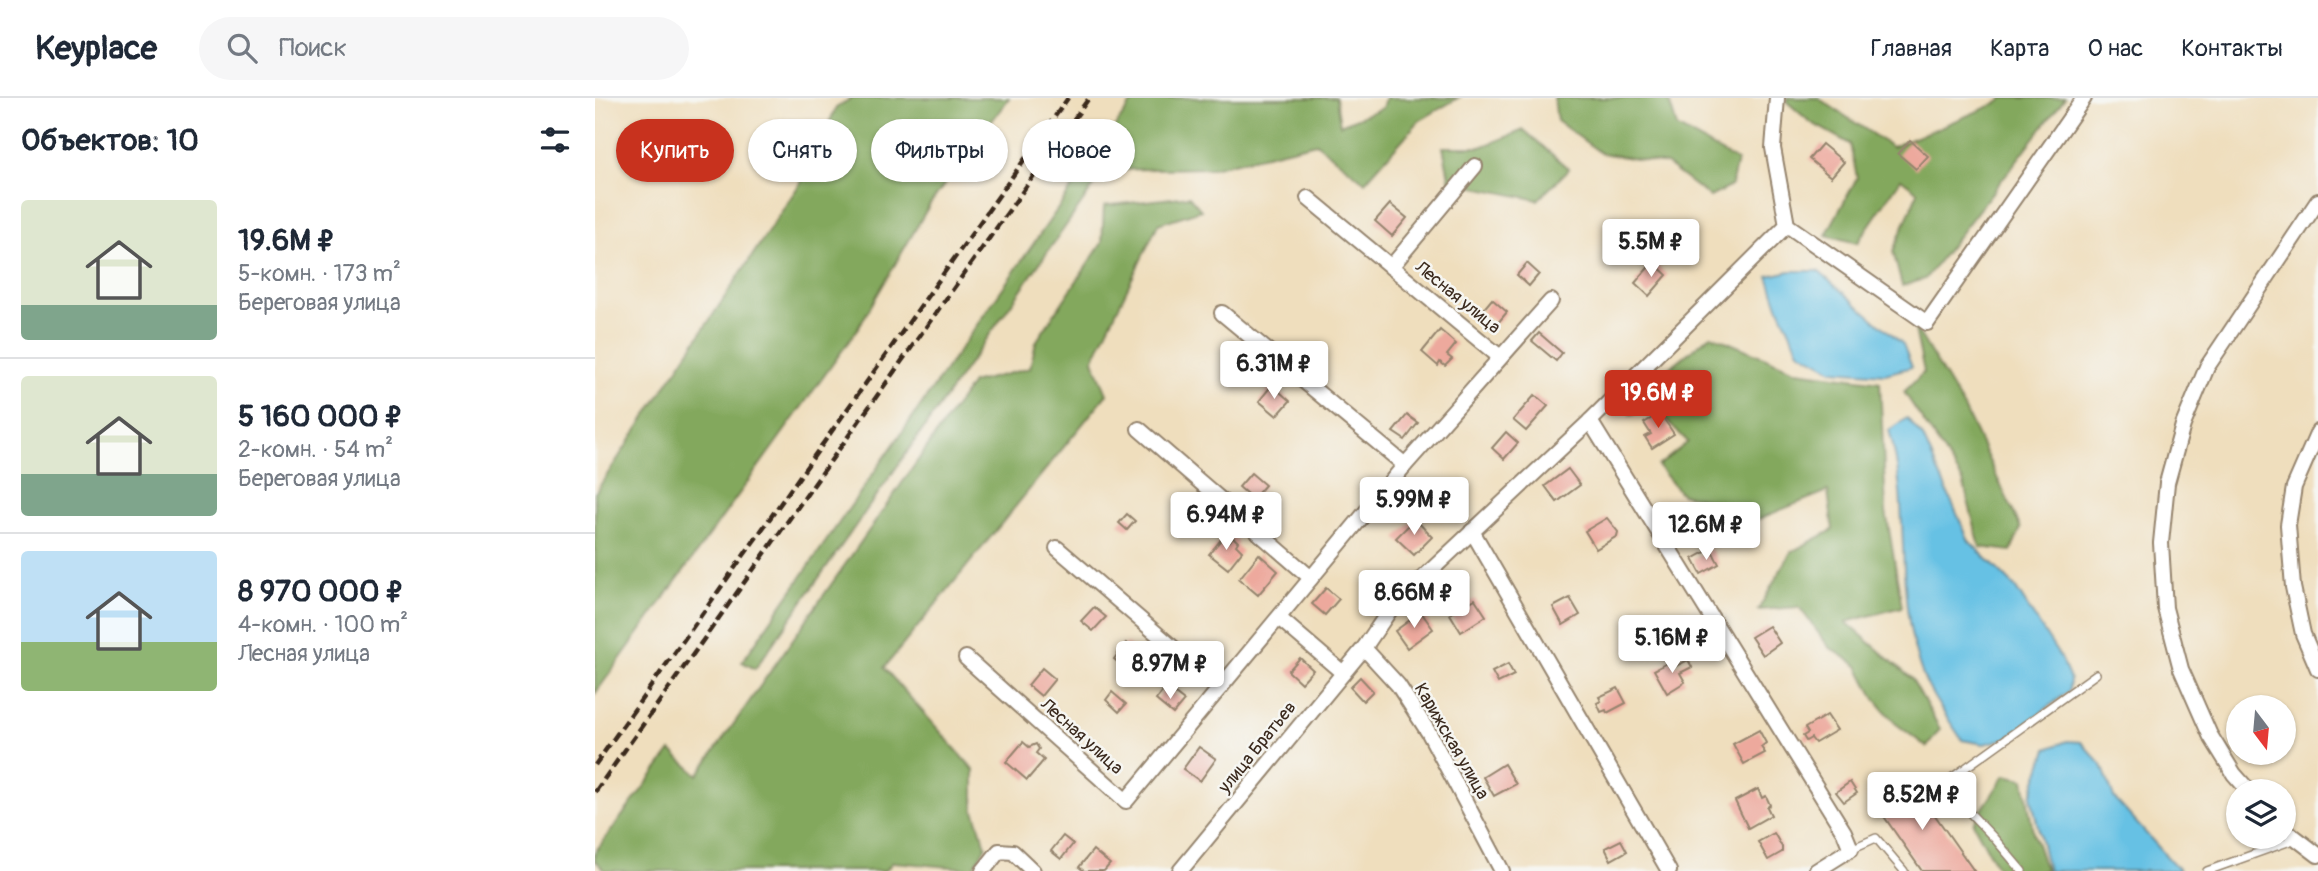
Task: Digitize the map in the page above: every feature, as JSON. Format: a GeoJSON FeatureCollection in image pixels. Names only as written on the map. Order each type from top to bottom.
{"type":"FeatureCollection","features":[{"type":"Feature","properties":{"kind":"street"},"geometry":{"type":"LineString","coordinates":[[1777,98],[1773,148],[1787,225],[1927,323],[2084,98]]}},
{"type":"Feature","properties":{"kind":"street","name":"Лесная улица"},"geometry":{"type":"LineString","coordinates":[[1391,267],[1475,166]]}},
{"type":"Feature","properties":{"kind":"street","name":"Лесная улица"},"geometry":{"type":"LineString","coordinates":[[1308,198],[1500,357]]}},
{"type":"Feature","properties":{"kind":"street"},"geometry":{"type":"LineString","coordinates":[[2238,779],[2210,735],[2181,669],[2165,608],[2161,543],[2167,483],[2183,425],[2207,367],[2318,201]]}},
{"type":"Feature","properties":{"kind":"street"},"geometry":{"type":"LineString","coordinates":[[1364,648],[1392,607],[1590,421],[1787,225]]}},
{"type":"Feature","properties":{"kind":"street","name":"Лесная улица"},"geometry":{"type":"LineString","coordinates":[[966,658],[1126,801],[1405,465],[1551,301]]}},
{"type":"Feature","properties":{"kind":"street"},"geometry":{"type":"LineString","coordinates":[[1222,313],[1405,465]]}},
{"type":"Feature","properties":{"kind":"street"},"geometry":{"type":"LineString","coordinates":[[1590,421],[1844,832],[1851,849],[1816,871]]}},
{"type":"Feature","properties":{"kind":"street"},"geometry":{"type":"LineString","coordinates":[[1139,429],[1311,578]]}},
{"type":"Feature","properties":{"kind":"street"},"geometry":{"type":"LineString","coordinates":[[2318,432],[2294,487],[2288,525],[2293,587],[2303,635],[2318,669]]}},
{"type":"Feature","properties":{"kind":"street"},"geometry":{"type":"LineString","coordinates":[[1472,531],[1669,871]]}},
{"type":"Feature","properties":{"kind":"street"},"geometry":{"type":"LineString","coordinates":[[1057,548],[1220,688]]}},
{"type":"Feature","properties":{"kind":"street"},"geometry":{"type":"LineString","coordinates":[[1279,618],[1343,673]]}},
{"type":"Feature","properties":{"kind":"street","name":"улица Братьев"},"geometry":{"type":"LineString","coordinates":[[1181,871],[1364,648]]}},
{"type":"Feature","properties":{"kind":"street","name":"Карижская улица"},"geometry":{"type":"LineString","coordinates":[[1364,648],[1398,685],[1429,733],[1503,871]]}},
{"type":"Feature","properties":{"kind":"street"},"geometry":{"type":"LineString","coordinates":[[2297,839],[2318,855]]}},
{"type":"Feature","properties":{"kind":"street"},"geometry":{"type":"LineString","coordinates":[[983,871],[999,850],[1013,852],[1033,871]]}},
{"type":"Feature","properties":{"kind":"lane"},"geometry":{"type":"LineString","coordinates":[[2022,871],[1949,791],[1950,779],[2096,674]]}},
{"type":"Feature","properties":{"kind":"lane"},"geometry":{"type":"LineString","coordinates":[[1851,849],[1876,838],[1904,871]]}},
{"type":"Feature","properties":{"kind":"lane"},"geometry":{"type":"LineString","coordinates":[[2207,871],[2297,839]]}},
{"type":"Feature","properties":{"kind":"green space"},"geometry":{"type":"Polygon","coordinates":[[[852,98],[1009,98],[993,119],[871,119],[871,182],[946,182],[930,204],[857,330],[595,694],[595,493],[801,182],[857,182],[857,119],[831,119],[836,108],[852,98]]]}},
{"type":"Feature","properties":{"kind":"green space"},"geometry":{"type":"Polygon","coordinates":[[[1135,98],[1336,98],[1340,125],[1382,108],[1385,98],[1458,98],[1419,121],[1365,182],[1316,143],[1212,168],[1135,169],[1135,119],[1120,119],[1135,98]]]}},
{"type":"Feature","properties":{"kind":"green space"},"geometry":{"type":"Polygon","coordinates":[[[1554,98],[1668,98],[1677,127],[1737,161],[1731,186],[1710,197],[1666,164],[1601,153],[1557,121],[1554,98]]]}},
{"type":"Feature","properties":{"kind":"green space"},"geometry":{"type":"Polygon","coordinates":[[[1788,98],[1818,98],[1892,147],[2000,102],[2003,98],[2065,98],[1925,279],[1902,286],[1893,251],[1918,192],[1901,179],[1857,243],[1826,235],[1857,178],[1850,144],[1810,122],[1786,101],[1788,98]]]}},
{"type":"Feature","properties":{"kind":"green space"},"geometry":{"type":"Polygon","coordinates":[[[1524,130],[1569,169],[1538,200],[1450,182],[1443,147],[1481,147],[1524,130]]]}},
{"type":"Feature","properties":{"kind":"green space"},"geometry":{"type":"Polygon","coordinates":[[[1076,182],[1097,182],[755,669],[742,662],[1076,182]]]}},
{"type":"Feature","properties":{"kind":"green space"},"geometry":{"type":"Polygon","coordinates":[[[1189,196],[1201,210],[1158,224],[1093,360],[1107,394],[884,668],[974,770],[974,810],[986,846],[973,869],[893,862],[885,871],[605,871],[595,860],[595,852],[671,751],[698,775],[972,383],[1030,368],[1036,342],[1102,243],[1104,206],[1189,196]]]}},
{"type":"Feature","properties":{"kind":"green space"},"geometry":{"type":"Polygon","coordinates":[[[1914,325],[1964,408],[2021,528],[2011,551],[1980,547],[1963,481],[1904,392],[1924,372],[1914,325]]]}},
{"type":"Feature","properties":{"kind":"green space"},"geometry":{"type":"Polygon","coordinates":[[[1711,335],[1797,371],[1880,382],[1886,511],[1902,607],[1846,622],[1912,679],[1940,729],[1927,747],[1895,723],[1875,699],[1858,666],[1829,647],[1799,607],[1758,610],[1791,552],[1833,530],[1828,491],[1756,520],[1734,515],[1721,502],[1681,494],[1658,466],[1688,442],[1656,409],[1631,414],[1659,376],[1711,335]]]}},
{"type":"Feature","properties":{"kind":"green space"},"geometry":{"type":"Polygon","coordinates":[[[2005,775],[2024,779],[2033,832],[2046,871],[1999,871],[1973,823],[2005,775]]]}},
{"type":"Feature","properties":{"kind":"water"},"geometry":{"type":"Polygon","coordinates":[[[1790,271],[1818,271],[1903,344],[1912,367],[1885,374],[1833,370],[1799,351],[1778,306],[1768,276],[1790,271]]]}},
{"type":"Feature","properties":{"kind":"water"},"geometry":{"type":"Polygon","coordinates":[[[1907,418],[1923,437],[1969,541],[2015,587],[2060,657],[2070,679],[2069,691],[2008,738],[1984,744],[1962,740],[1934,697],[1921,670],[1907,611],[1900,490],[1889,430],[1907,418]]]}},
{"type":"Feature","properties":{"kind":"water"},"geometry":{"type":"Polygon","coordinates":[[[2067,741],[2081,742],[2102,765],[2114,798],[2180,871],[2048,871],[2031,796],[2047,749],[2067,741]]]}},
{"type":"Feature","properties":{"kind":"building"},"geometry":{"type":"Polygon","coordinates":[[[1910,140],[1928,156],[1916,169],[1898,154],[1910,140]]]}},
{"type":"Feature","properties":{"kind":"building"},"geometry":{"type":"Polygon","coordinates":[[[1822,144],[1844,162],[1831,177],[1809,159],[1822,144]]]}},
{"type":"Feature","properties":{"kind":"building"},"geometry":{"type":"Polygon","coordinates":[[[1390,204],[1407,218],[1392,236],[1375,221],[1390,204]]]}},
{"type":"Feature","properties":{"kind":"building"},"geometry":{"type":"Polygon","coordinates":[[[1653,262],[1667,275],[1649,296],[1635,283],[1653,262]]]}},
{"type":"Feature","properties":{"kind":"building"},"geometry":{"type":"Polygon","coordinates":[[[1527,263],[1539,274],[1529,286],[1517,275],[1527,263]]]}},
{"type":"Feature","properties":{"kind":"building"},"geometry":{"type":"Polygon","coordinates":[[[1492,299],[1507,312],[1497,324],[1482,311],[1492,299]]]}},
{"type":"Feature","properties":{"kind":"building"},"geometry":{"type":"Polygon","coordinates":[[[1440,330],[1456,344],[1447,355],[1452,359],[1445,366],[1440,362],[1438,366],[1422,352],[1440,330]]]}},
{"type":"Feature","properties":{"kind":"building"},"geometry":{"type":"Polygon","coordinates":[[[1539,333],[1562,353],[1556,361],[1532,341],[1539,333]]]}},
{"type":"Feature","properties":{"kind":"building"},"geometry":{"type":"Polygon","coordinates":[[[1272,385],[1290,401],[1277,416],[1259,401],[1272,385]]]}},
{"type":"Feature","properties":{"kind":"building"},"geometry":{"type":"Polygon","coordinates":[[[1535,395],[1548,406],[1526,431],[1513,420],[1535,395]]]}},
{"type":"Feature","properties":{"kind":"building"},"geometry":{"type":"Polygon","coordinates":[[[1660,413],[1674,434],[1652,448],[1645,437],[1651,434],[1644,423],[1660,413]]]}},
{"type":"Feature","properties":{"kind":"building"},"geometry":{"type":"Polygon","coordinates":[[[1407,415],[1418,423],[1405,440],[1393,432],[1407,415]]]}},
{"type":"Feature","properties":{"kind":"building"},"geometry":{"type":"Polygon","coordinates":[[[1506,432],[1518,443],[1504,459],[1492,448],[1506,432]]]}},
{"type":"Feature","properties":{"kind":"building"},"geometry":{"type":"Polygon","coordinates":[[[1568,469],[1580,485],[1557,502],[1545,486],[1568,469]]]}},
{"type":"Feature","properties":{"kind":"building"},"geometry":{"type":"Polygon","coordinates":[[[1251,473],[1265,485],[1253,499],[1239,487],[1251,473]]]}},
{"type":"Feature","properties":{"kind":"building"},"geometry":{"type":"Polygon","coordinates":[[[1127,514],[1135,521],[1127,530],[1119,523],[1127,514]]]}},
{"type":"Feature","properties":{"kind":"building"},"geometry":{"type":"Polygon","coordinates":[[[1607,518],[1618,532],[1617,536],[1596,549],[1585,531],[1607,518]]]}},
{"type":"Feature","properties":{"kind":"building"},"geometry":{"type":"Polygon","coordinates":[[[1415,519],[1432,537],[1414,555],[1396,538],[1415,519]]]}},
{"type":"Feature","properties":{"kind":"building"},"geometry":{"type":"Polygon","coordinates":[[[1224,536],[1230,541],[1233,537],[1242,551],[1228,569],[1209,554],[1224,536]]]}},
{"type":"Feature","properties":{"kind":"building"},"geometry":{"type":"Polygon","coordinates":[[[1711,549],[1719,564],[1701,574],[1693,559],[1711,549]]]}},
{"type":"Feature","properties":{"kind":"building"},"geometry":{"type":"Polygon","coordinates":[[[1259,554],[1278,571],[1258,595],[1239,579],[1259,554]]]}},
{"type":"Feature","properties":{"kind":"building"},"geometry":{"type":"Polygon","coordinates":[[[1326,588],[1339,599],[1325,615],[1312,604],[1326,588]]]}},
{"type":"Feature","properties":{"kind":"building"},"geometry":{"type":"Polygon","coordinates":[[[1570,598],[1580,615],[1563,625],[1553,607],[1570,598]]]}},
{"type":"Feature","properties":{"kind":"building"},"geometry":{"type":"Polygon","coordinates":[[[1475,599],[1486,616],[1461,632],[1450,614],[1475,599]]]}},
{"type":"Feature","properties":{"kind":"building"},"geometry":{"type":"Polygon","coordinates":[[[1094,607],[1106,617],[1093,631],[1081,621],[1094,607]]]}},
{"type":"Feature","properties":{"kind":"building"},"geometry":{"type":"Polygon","coordinates":[[[1421,612],[1433,629],[1407,648],[1395,631],[1421,612]]]}},
{"type":"Feature","properties":{"kind":"building"},"geometry":{"type":"Polygon","coordinates":[[[1769,626],[1780,643],[1763,655],[1751,637],[1769,626]]]}},
{"type":"Feature","properties":{"kind":"building"},"geometry":{"type":"Polygon","coordinates":[[[1126,643],[1137,651],[1124,667],[1114,659],[1126,643]]]}},
{"type":"Feature","properties":{"kind":"building"},"geometry":{"type":"Polygon","coordinates":[[[1300,658],[1313,670],[1301,683],[1288,671],[1300,658]]]}},
{"type":"Feature","properties":{"kind":"building"},"geometry":{"type":"Polygon","coordinates":[[[1673,660],[1676,666],[1688,660],[1692,667],[1680,673],[1685,682],[1667,693],[1654,670],[1673,660]]]}},
{"type":"Feature","properties":{"kind":"building"},"geometry":{"type":"Polygon","coordinates":[[[1508,664],[1514,675],[1498,683],[1492,672],[1508,664]]]}},
{"type":"Feature","properties":{"kind":"building"},"geometry":{"type":"Polygon","coordinates":[[[1042,668],[1055,679],[1041,696],[1028,685],[1042,668]]]}},
{"type":"Feature","properties":{"kind":"building"},"geometry":{"type":"Polygon","coordinates":[[[1360,677],[1373,691],[1363,701],[1350,687],[1360,677]]]}},
{"type":"Feature","properties":{"kind":"building"},"geometry":{"type":"Polygon","coordinates":[[[1166,687],[1184,701],[1173,714],[1156,700],[1166,687]]]}},
{"type":"Feature","properties":{"kind":"building"},"geometry":{"type":"Polygon","coordinates":[[[1618,688],[1626,703],[1607,713],[1606,710],[1601,712],[1597,703],[1601,701],[1599,697],[1618,688]]]}},
{"type":"Feature","properties":{"kind":"building"},"geometry":{"type":"Polygon","coordinates":[[[1112,692],[1126,704],[1119,712],[1106,700],[1112,692]]]}},
{"type":"Feature","properties":{"kind":"building"},"geometry":{"type":"Polygon","coordinates":[[[1827,715],[1837,730],[1815,743],[1811,738],[1806,741],[1803,736],[1808,733],[1805,728],[1827,715]]]}},
{"type":"Feature","properties":{"kind":"building"},"geometry":{"type":"Polygon","coordinates":[[[1759,730],[1766,743],[1761,747],[1765,753],[1744,764],[1733,744],[1759,730]]]}},
{"type":"Feature","properties":{"kind":"building"},"geometry":{"type":"Polygon","coordinates":[[[1023,742],[1029,747],[1036,744],[1039,749],[1036,753],[1044,760],[1027,780],[1006,762],[1023,742]]]}},
{"type":"Feature","properties":{"kind":"building"},"geometry":{"type":"Polygon","coordinates":[[[1199,747],[1216,759],[1200,781],[1183,769],[1199,747]]]}},
{"type":"Feature","properties":{"kind":"building"},"geometry":{"type":"Polygon","coordinates":[[[1504,764],[1516,784],[1494,796],[1483,777],[1504,764]]]}},
{"type":"Feature","properties":{"kind":"building"},"geometry":{"type":"Polygon","coordinates":[[[1911,781],[1974,871],[1922,871],[1876,805],[1911,781]]]}},
{"type":"Feature","properties":{"kind":"building"},"geometry":{"type":"Polygon","coordinates":[[[1850,782],[1857,793],[1844,802],[1836,792],[1850,782]]]}},
{"type":"Feature","properties":{"kind":"building"},"geometry":{"type":"Polygon","coordinates":[[[1758,789],[1762,798],[1766,796],[1771,815],[1748,828],[1735,801],[1758,789]]]}},
{"type":"Feature","properties":{"kind":"building"},"geometry":{"type":"Polygon","coordinates":[[[1774,833],[1782,852],[1768,860],[1758,842],[1774,833]]]}},
{"type":"Feature","properties":{"kind":"building"},"geometry":{"type":"Polygon","coordinates":[[[1063,836],[1073,844],[1061,859],[1051,851],[1063,836]]]}},
{"type":"Feature","properties":{"kind":"building"},"geometry":{"type":"Polygon","coordinates":[[[1621,840],[1627,851],[1611,860],[1605,848],[1621,840]]]}},
{"type":"Feature","properties":{"kind":"building"},"geometry":{"type":"Polygon","coordinates":[[[1093,850],[1110,864],[1104,871],[1084,871],[1079,867],[1093,850]]]}},
{"type":"Feature","properties":{"kind":"railway"},"geometry":{"type":"LineString","coordinates":[[595,765],[1068,98]]}},
{"type":"Feature","properties":{"kind":"railway"},"geometry":{"type":"LineString","coordinates":[[595,792],[1089,98]]}}]}
